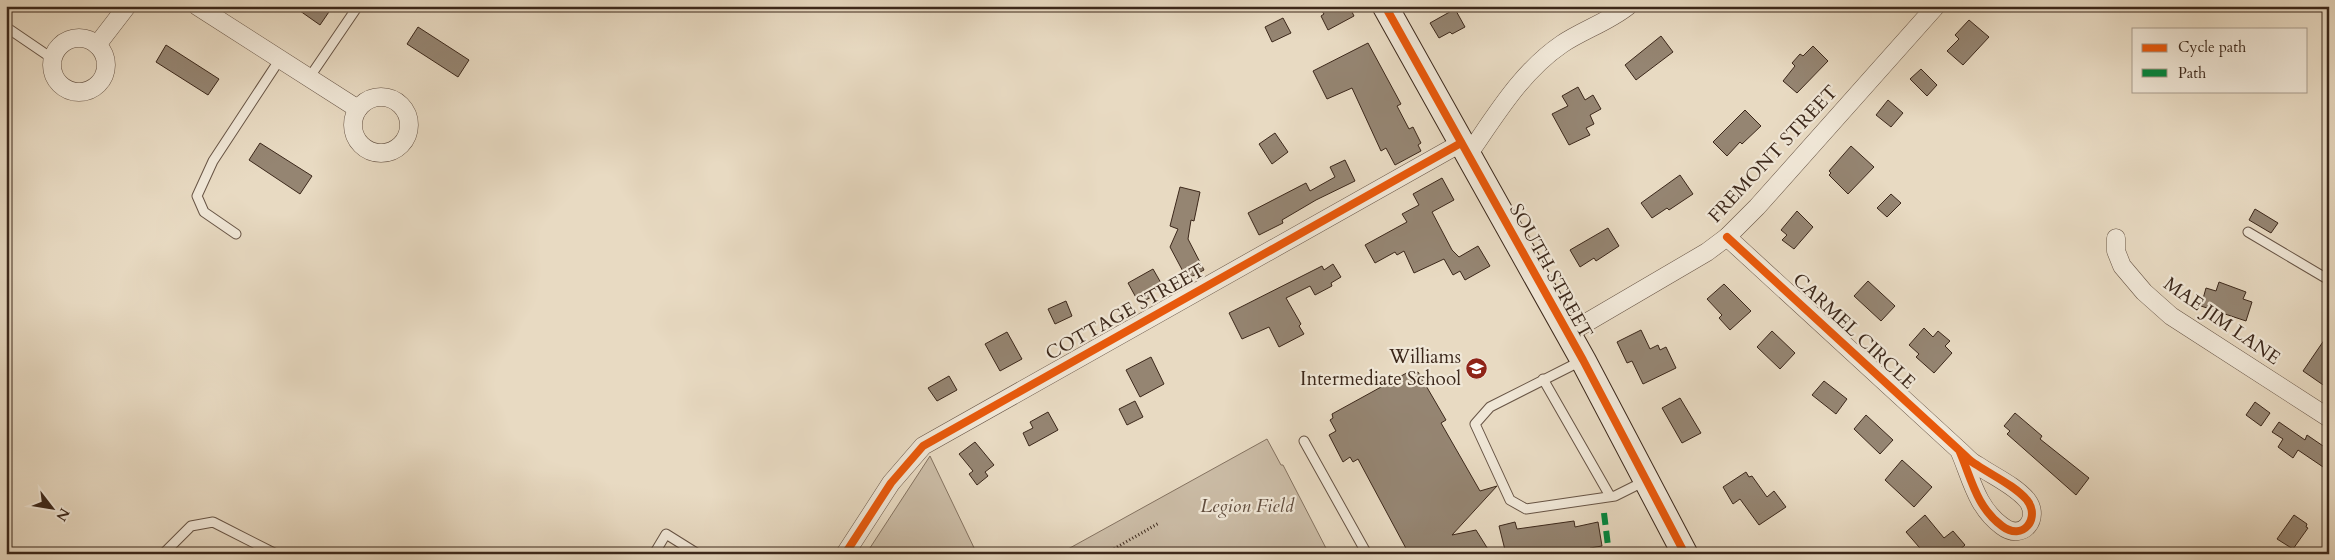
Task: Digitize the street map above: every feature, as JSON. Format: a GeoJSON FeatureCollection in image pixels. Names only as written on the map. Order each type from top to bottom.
{"type":"FeatureCollection","features":[{"type":"Feature","properties":{"kind":"street"},"geometry":{"type":"LineString","coordinates":[[97,45],[127,6]]}},
{"type":"Feature","properties":{"kind":"street"},"geometry":{"type":"LineString","coordinates":[[197,6],[358,110]]}},
{"type":"Feature","properties":{"kind":"street","name":"SOUTH STREET"},"geometry":{"type":"LineString","coordinates":[[1385,6],[1583,360],[1685,554]]}},
{"type":"Feature","properties":{"kind":"street"},"geometry":{"type":"LineString","coordinates":[[1465,149],[1522,78],[1542,60],[1563,44],[1628,6]]}},
{"type":"Feature","properties":{"kind":"street","name":"FREMONT STREET"},"geometry":{"type":"LineString","coordinates":[[1567,334],[1707,252],[1727,237],[1757,207],[1936,6]]}},
{"type":"Feature","properties":{"kind":"street"},"geometry":{"type":"LineString","coordinates":[[83,38],[97,45],[105,58],[105,74],[101,81],[89,91],[73,92],[60,85],[52,72],[56,50],[68,40],[83,38]]}},
{"type":"Feature","properties":{"kind":"street","name":"COTTAGE STREET"},"geometry":{"type":"LineString","coordinates":[[845,554],[891,483],[923,446],[1465,149]]}},
{"type":"Feature","properties":{"kind":"street","name":"CARMEL CIRCLE"},"geometry":{"type":"LineString","coordinates":[[1727,237],[1959,450],[1974,464],[1994,475],[2027,500],[2032,513],[2029,524],[2023,531],[2019,533],[2010,531],[2000,526],[1991,516],[1972,486],[1959,450]]}},
{"type":"Feature","properties":{"kind":"street","name":"MAE JIM LANE"},"geometry":{"type":"LineString","coordinates":[[2116,238],[2116,251],[2122,266],[2144,292],[2171,316],[2329,418]]}},
{"type":"Feature","properties":{"kind":"lane"},"geometry":{"type":"LineString","coordinates":[[309,78],[358,6]]}},
{"type":"Feature","properties":{"kind":"lane"},"geometry":{"type":"LineString","coordinates":[[6,27],[53,59]]}},
{"type":"Feature","properties":{"kind":"lane"},"geometry":{"type":"LineString","coordinates":[[236,234],[204,212],[197,196],[213,161],[280,59]]}},
{"type":"Feature","properties":{"kind":"lane"},"geometry":{"type":"LineString","coordinates":[[2248,232],[2329,280]]}},
{"type":"Feature","properties":{"kind":"lane"},"geometry":{"type":"LineString","coordinates":[[1583,360],[1490,407],[1475,424],[1510,500],[1526,508],[1619,494],[1645,481]]}},
{"type":"Feature","properties":{"kind":"lane"},"geometry":{"type":"LineString","coordinates":[[1543,380],[1610,496]]}},
{"type":"Feature","properties":{"kind":"lane"},"geometry":{"type":"LineString","coordinates":[[1304,441],[1367,554]]}},
{"type":"Feature","properties":{"kind":"lane"},"geometry":{"type":"LineString","coordinates":[[163,554],[191,526],[213,522],[276,554]]}},
{"type":"Feature","properties":{"kind":"lane"},"geometry":{"type":"LineString","coordinates":[[654,554],[666,534],[698,554]]}},
{"type":"Feature","properties":{"kind":"path"},"geometry":{"type":"LineString","coordinates":[[1105,554],[1159,523]]}},
{"type":"Feature","properties":{"kind":"path"},"geometry":{"type":"LineString","coordinates":[[948,550],[952,554]]}},
{"type":"Feature","properties":{"kind":"green space","name":"Legion Field"},"geometry":{"type":"Polygon","coordinates":[[[1267,439],[1281,465],[1283,465],[1329,554],[1059,554],[1267,439]]]}},
{"type":"Feature","properties":{"kind":"green space"},"geometry":{"type":"Polygon","coordinates":[[[930,456],[977,554],[866,554],[930,456]]]}},
{"type":"Feature","properties":{"kind":"building"},"geometry":{"type":"Polygon","coordinates":[[[293,6],[333,6],[320,25],[293,6]]]}},
{"type":"Feature","properties":{"kind":"building"},"geometry":{"type":"Polygon","coordinates":[[[1331,6],[1349,6],[1354,16],[1328,30],[1321,16],[1324,14],[1322,11],[1331,6]]]}},
{"type":"Feature","properties":{"kind":"building"},"geometry":{"type":"Polygon","coordinates":[[[1455,9],[1465,27],[1439,38],[1430,23],[1455,9]]]}},
{"type":"Feature","properties":{"kind":"building"},"geometry":{"type":"Polygon","coordinates":[[[1283,18],[1291,33],[1272,42],[1265,27],[1283,18]]]}},
{"type":"Feature","properties":{"kind":"building"},"geometry":{"type":"Polygon","coordinates":[[[1969,20],[1989,37],[1963,65],[1947,51],[1959,39],[1955,35],[1969,20]]]}},
{"type":"Feature","properties":{"kind":"building"},"geometry":{"type":"Polygon","coordinates":[[[418,27],[469,60],[458,77],[407,44],[418,27]]]}},
{"type":"Feature","properties":{"kind":"building"},"geometry":{"type":"Polygon","coordinates":[[[1661,36],[1673,52],[1636,80],[1625,65],[1661,36]]]}},
{"type":"Feature","properties":{"kind":"building"},"geometry":{"type":"Polygon","coordinates":[[[1368,43],[1401,104],[1397,106],[1409,129],[1413,127],[1421,143],[1418,145],[1421,151],[1395,165],[1386,148],[1381,151],[1352,88],[1327,99],[1313,71],[1368,43]]]}},
{"type":"Feature","properties":{"kind":"building"},"geometry":{"type":"Polygon","coordinates":[[[166,45],[219,79],[208,95],[156,62],[166,45]]]}},
{"type":"Feature","properties":{"kind":"building"},"geometry":{"type":"Polygon","coordinates":[[[1813,46],[1828,61],[1797,93],[1783,81],[1795,66],[1792,63],[1800,54],[1803,56],[1813,46]]]}},
{"type":"Feature","properties":{"kind":"building"},"geometry":{"type":"Polygon","coordinates":[[[1921,69],[1937,85],[1927,96],[1910,79],[1921,69]]]}},
{"type":"Feature","properties":{"kind":"building"},"geometry":{"type":"Polygon","coordinates":[[[1578,87],[1585,100],[1593,95],[1601,109],[1590,115],[1594,124],[1586,128],[1590,135],[1569,145],[1552,114],[1568,106],[1562,96],[1578,87]]]}},
{"type":"Feature","properties":{"kind":"building"},"geometry":{"type":"Polygon","coordinates":[[[1888,100],[1903,113],[1891,127],[1876,115],[1888,100]]]}},
{"type":"Feature","properties":{"kind":"building"},"geometry":{"type":"Polygon","coordinates":[[[1745,110],[1761,126],[1742,144],[1740,142],[1727,156],[1713,142],[1745,110]]]}},
{"type":"Feature","properties":{"kind":"building"},"geometry":{"type":"Polygon","coordinates":[[[1275,133],[1288,152],[1272,164],[1259,144],[1275,133]]]}},
{"type":"Feature","properties":{"kind":"building"},"geometry":{"type":"Polygon","coordinates":[[[260,143],[312,176],[300,194],[249,160],[260,143]]]}},
{"type":"Feature","properties":{"kind":"building"},"geometry":{"type":"Polygon","coordinates":[[[1851,146],[1874,167],[1848,194],[1829,175],[1831,173],[1829,171],[1851,146]]]}},
{"type":"Feature","properties":{"kind":"building"},"geometry":{"type":"Polygon","coordinates":[[[1345,160],[1355,181],[1316,200],[1282,220],[1283,223],[1259,235],[1248,213],[1306,183],[1310,191],[1335,177],[1330,167],[1345,160]]]}},
{"type":"Feature","properties":{"kind":"building"},"geometry":{"type":"Polygon","coordinates":[[[1680,175],[1693,194],[1669,210],[1667,208],[1652,218],[1641,203],[1680,175]]]}},
{"type":"Feature","properties":{"kind":"building"},"geometry":{"type":"Polygon","coordinates":[[[1442,178],[1454,200],[1432,212],[1452,250],[1459,257],[1478,246],[1490,266],[1465,280],[1460,271],[1453,275],[1444,259],[1414,273],[1404,251],[1397,255],[1395,252],[1375,263],[1365,245],[1407,222],[1402,214],[1419,205],[1413,194],[1442,178]]]}},
{"type":"Feature","properties":{"kind":"building"},"geometry":{"type":"Polygon","coordinates":[[[1180,187],[1200,192],[1194,221],[1191,220],[1188,239],[1204,270],[1187,279],[1170,247],[1178,229],[1170,226],[1180,187]]]}},
{"type":"Feature","properties":{"kind":"building"},"geometry":{"type":"Polygon","coordinates":[[[1891,194],[1901,203],[1887,217],[1877,208],[1891,194]]]}},
{"type":"Feature","properties":{"kind":"building"},"geometry":{"type":"Polygon","coordinates":[[[2255,209],[2278,223],[2271,233],[2249,220],[2255,209]]]}},
{"type":"Feature","properties":{"kind":"building"},"geometry":{"type":"Polygon","coordinates":[[[1797,211],[1813,227],[1794,249],[1782,240],[1787,235],[1781,230],[1797,211]]]}},
{"type":"Feature","properties":{"kind":"building"},"geometry":{"type":"Polygon","coordinates":[[[1608,228],[1619,246],[1596,261],[1594,258],[1580,267],[1570,250],[1608,228]]]}},
{"type":"Feature","properties":{"kind":"building"},"geometry":{"type":"Polygon","coordinates":[[[1333,264],[1341,277],[1331,283],[1332,286],[1315,295],[1310,286],[1286,298],[1301,324],[1299,326],[1304,334],[1279,347],[1269,327],[1242,339],[1229,313],[1322,266],[1324,270],[1333,264]]]}},
{"type":"Feature","properties":{"kind":"building"},"geometry":{"type":"Polygon","coordinates":[[[1153,269],[1161,283],[1150,289],[1154,296],[1139,303],[1128,283],[1153,269]]]}},
{"type":"Feature","properties":{"kind":"building"},"geometry":{"type":"Polygon","coordinates":[[[1868,281],[1895,306],[1881,321],[1854,296],[1868,281]]]}},
{"type":"Feature","properties":{"kind":"building"},"geometry":{"type":"Polygon","coordinates":[[[2219,282],[2246,292],[2243,299],[2252,302],[2246,321],[2201,306],[2206,288],[2216,291],[2219,282]]]}},
{"type":"Feature","properties":{"kind":"building"},"geometry":{"type":"Polygon","coordinates":[[[1724,284],[1751,311],[1730,330],[1719,318],[1722,315],[1707,299],[1724,284]]]}},
{"type":"Feature","properties":{"kind":"building"},"geometry":{"type":"Polygon","coordinates":[[[1066,301],[1072,316],[1055,324],[1048,309],[1066,301]]]}},
{"type":"Feature","properties":{"kind":"building"},"geometry":{"type":"Polygon","coordinates":[[[1924,328],[1933,337],[1938,331],[1950,341],[1945,346],[1952,353],[1934,373],[1916,357],[1919,354],[1909,345],[1924,328]]]}},
{"type":"Feature","properties":{"kind":"building"},"geometry":{"type":"Polygon","coordinates":[[[1641,330],[1650,349],[1658,345],[1660,350],[1666,347],[1676,368],[1643,384],[1632,361],[1627,363],[1617,342],[1641,330]]]}},
{"type":"Feature","properties":{"kind":"building"},"geometry":{"type":"Polygon","coordinates":[[[1772,331],[1795,353],[1780,369],[1757,347],[1772,331]]]}},
{"type":"Feature","properties":{"kind":"building"},"geometry":{"type":"Polygon","coordinates":[[[1007,332],[1022,359],[1000,371],[985,344],[1007,332]]]}},
{"type":"Feature","properties":{"kind":"building"},"geometry":{"type":"Polygon","coordinates":[[[2329,333],[2329,389],[2303,371],[2329,333]]]}},
{"type":"Feature","properties":{"kind":"building"},"geometry":{"type":"Polygon","coordinates":[[[1151,357],[1164,384],[1140,397],[1126,370],[1151,357]]]}},
{"type":"Feature","properties":{"kind":"building"},"geometry":{"type":"Polygon","coordinates":[[[1412,370],[1414,374],[1418,372],[1446,420],[1441,423],[1480,491],[1497,486],[1452,535],[1476,530],[1491,554],[1409,554],[1358,459],[1353,462],[1350,457],[1343,462],[1329,435],[1336,431],[1330,420],[1333,418],[1332,414],[1412,370]]]}},
{"type":"Feature","properties":{"kind":"building"},"geometry":{"type":"Polygon","coordinates":[[[949,376],[957,390],[937,401],[928,388],[949,376]]]}},
{"type":"Feature","properties":{"kind":"building"},"geometry":{"type":"Polygon","coordinates":[[[1824,381],[1847,399],[1836,414],[1812,395],[1824,381]]]}},
{"type":"Feature","properties":{"kind":"building"},"geometry":{"type":"Polygon","coordinates":[[[1680,398],[1701,433],[1682,443],[1662,408],[1680,398]]]}},
{"type":"Feature","properties":{"kind":"building"},"geometry":{"type":"Polygon","coordinates":[[[1135,401],[1143,417],[1127,425],[1119,409],[1135,401]]]}},
{"type":"Feature","properties":{"kind":"building"},"geometry":{"type":"Polygon","coordinates":[[[2255,402],[2270,413],[2261,426],[2246,415],[2255,402]]]}},
{"type":"Feature","properties":{"kind":"building"},"geometry":{"type":"Polygon","coordinates":[[[1048,412],[1058,430],[1029,446],[1023,433],[1033,428],[1030,422],[1048,412]]]}},
{"type":"Feature","properties":{"kind":"building"},"geometry":{"type":"Polygon","coordinates":[[[2015,413],[2042,436],[2040,439],[2089,478],[2076,495],[2007,434],[2010,431],[2004,426],[2015,413]]]}},
{"type":"Feature","properties":{"kind":"building"},"geometry":{"type":"Polygon","coordinates":[[[1866,415],[1893,440],[1880,454],[1854,429],[1866,415]]]}},
{"type":"Feature","properties":{"kind":"building"},"geometry":{"type":"Polygon","coordinates":[[[2279,422],[2305,440],[2307,435],[2329,450],[2329,471],[2298,450],[2293,458],[2278,447],[2283,439],[2272,432],[2279,422]]]}},
{"type":"Feature","properties":{"kind":"building"},"geometry":{"type":"Polygon","coordinates":[[[975,442],[994,465],[985,472],[988,476],[977,485],[969,474],[973,471],[959,454],[975,442]]]}},
{"type":"Feature","properties":{"kind":"building"},"geometry":{"type":"Polygon","coordinates":[[[1902,460],[1932,487],[1914,507],[1885,480],[1902,460]]]}},
{"type":"Feature","properties":{"kind":"building"},"geometry":{"type":"Polygon","coordinates":[[[1746,472],[1749,477],[1752,476],[1767,497],[1774,491],[1786,507],[1759,525],[1740,499],[1733,504],[1723,487],[1746,472]]]}},
{"type":"Feature","properties":{"kind":"building"},"geometry":{"type":"Polygon","coordinates":[[[1925,515],[1944,538],[1953,531],[1965,545],[1955,554],[1925,554],[1906,532],[1925,515]]]}},
{"type":"Feature","properties":{"kind":"building"},"geometry":{"type":"Polygon","coordinates":[[[2294,515],[2307,524],[2306,527],[2308,528],[2293,549],[2277,539],[2294,515]]]}},
{"type":"Feature","properties":{"kind":"building"},"geometry":{"type":"Polygon","coordinates":[[[1574,521],[1575,527],[1598,522],[1602,546],[1590,548],[1591,554],[1506,554],[1499,526],[1515,522],[1517,529],[1574,521]]]}},
{"type":"Feature","properties":{"kind":"marked path"},"geometry":{"type":"LineString","coordinates":[[1604,513],[1609,554]]}},
{"type":"Feature","properties":{"kind":"cycle path"},"geometry":{"type":"LineString","coordinates":[[1385,6],[1583,360],[1685,554]]}},
{"type":"Feature","properties":{"kind":"cycle path"},"geometry":{"type":"LineString","coordinates":[[845,554],[891,483],[923,446],[1461,143]]}},
{"type":"Feature","properties":{"kind":"cycle path"},"geometry":{"type":"LineString","coordinates":[[1727,237],[1959,450],[1975,491],[1993,518],[2010,530],[2023,530],[2028,526],[2032,514],[2027,500],[2010,485],[1972,462],[1959,450]]}},
{"type":"Feature","properties":{"kind":"place","name":"Williams Intermediate School"},"geometry":{"type":"Point","coordinates":[1477,368]}}]}
